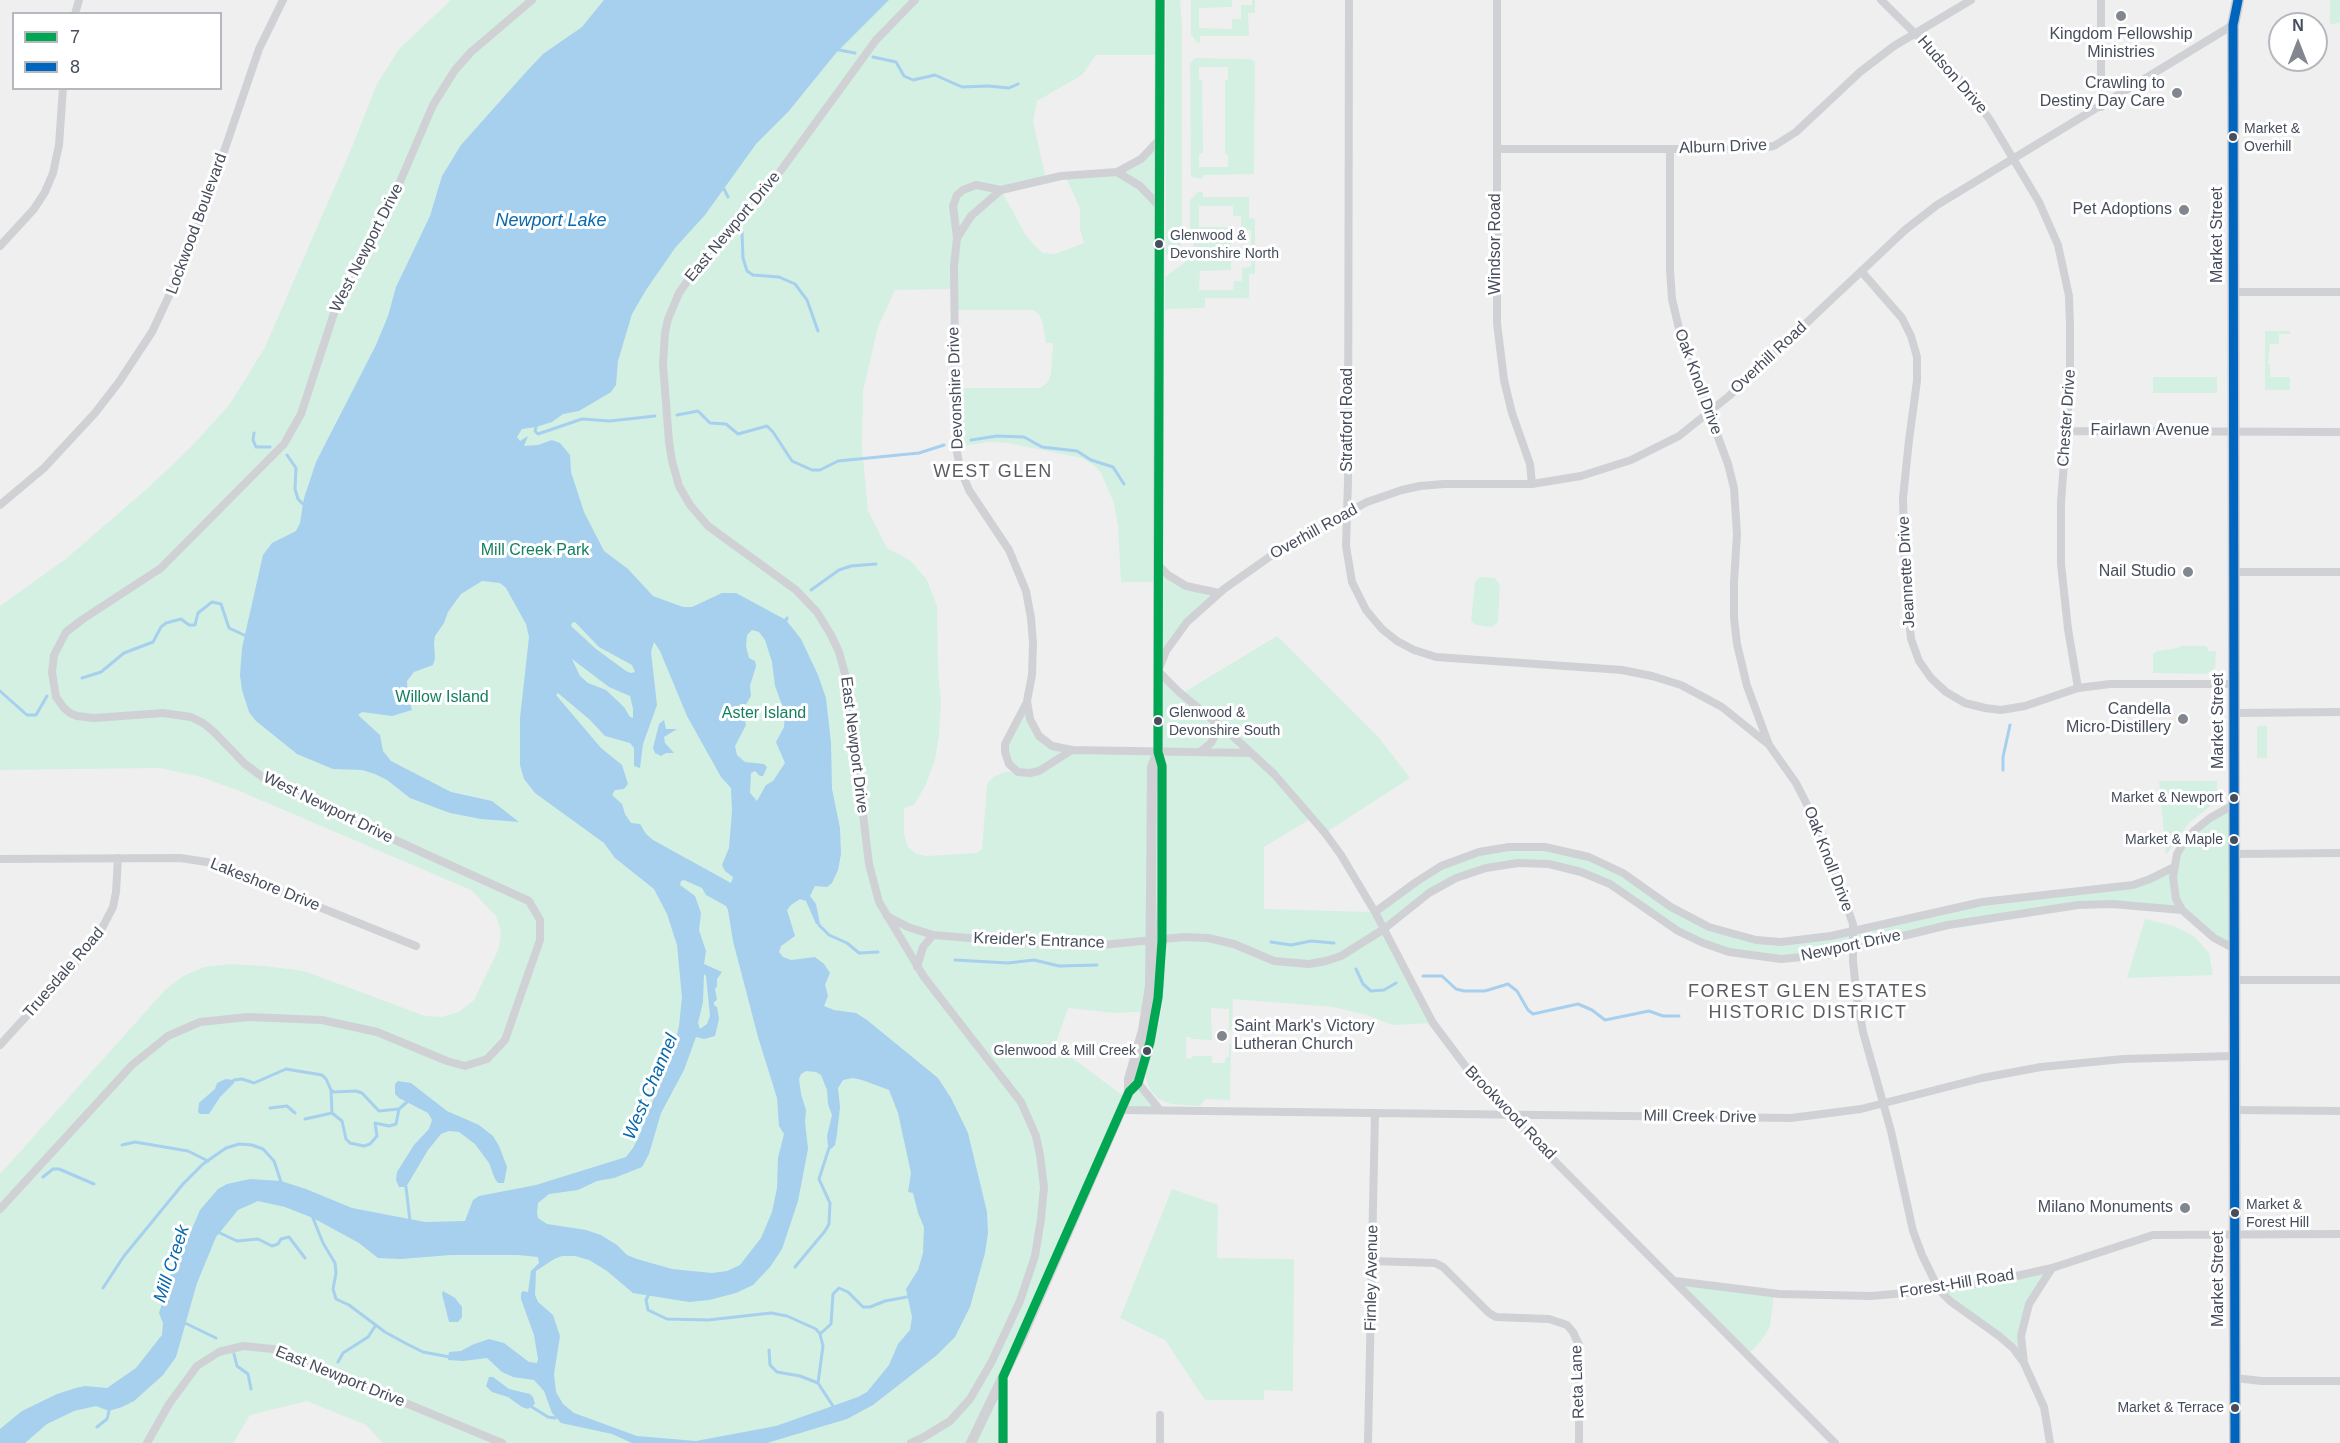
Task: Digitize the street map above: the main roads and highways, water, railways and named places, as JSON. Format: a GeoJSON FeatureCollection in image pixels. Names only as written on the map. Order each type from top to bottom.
{"type":"FeatureCollection","features":[{"type":"Feature","properties":{"kind":"main road","name":"Market Street"},"geometry":{"type":"LineString","coordinates":[[2235,1443],[2236,854],[2233,25],[2238,0]]}},
{"type":"Feature","properties":{"kind":"water","name":"Newport Lake"},"geometry":{"type":"Polygon","coordinates":[[[604,0],[889,0],[836,53],[788,112],[756,144],[705,215],[675,248],[632,314],[618,361],[616,385],[611,392],[579,411],[563,414],[552,422],[522,429],[517,437],[520,441],[528,436],[524,446],[538,445],[552,440],[560,443],[570,455],[571,472],[584,512],[604,551],[628,569],[653,596],[683,607],[692,607],[722,593],[736,593],[786,620],[801,639],[826,698],[831,743],[832,789],[840,828],[841,854],[838,870],[832,883],[827,887],[815,886],[810,896],[816,904],[820,924],[816,924],[806,901],[800,899],[791,905],[787,910],[795,936],[781,946],[779,952],[783,957],[791,960],[815,957],[824,964],[830,973],[825,985],[828,996],[824,1006],[856,1013],[867,1020],[938,1078],[951,1098],[968,1133],[987,1212],[988,1233],[985,1253],[970,1307],[955,1337],[937,1355],[873,1405],[847,1419],[767,1443],[632,1443],[612,1434],[561,1423],[552,1413],[544,1391],[534,1380],[513,1377],[502,1372],[487,1358],[448,1360],[449,1352],[461,1351],[489,1339],[504,1343],[529,1362],[537,1363],[534,1335],[521,1293],[528,1292],[531,1271],[539,1263],[538,1257],[451,1255],[401,1259],[378,1258],[359,1243],[313,1218],[285,1207],[258,1201],[238,1210],[216,1237],[197,1283],[176,1357],[163,1375],[134,1401],[122,1407],[109,1411],[96,1406],[74,1411],[47,1424],[25,1443],[0,1443],[0,1429],[22,1411],[57,1394],[76,1388],[85,1386],[107,1388],[136,1368],[162,1335],[163,1323],[159,1313],[177,1255],[189,1236],[200,1210],[218,1189],[227,1184],[250,1179],[281,1181],[352,1208],[425,1222],[465,1221],[473,1200],[479,1196],[536,1185],[626,1157],[639,1136],[674,1047],[679,1026],[682,997],[677,945],[667,914],[654,889],[615,858],[604,843],[535,793],[524,779],[520,765],[520,718],[529,637],[526,624],[506,588],[500,583],[482,581],[461,594],[435,636],[433,665],[414,672],[407,681],[412,710],[392,716],[362,712],[358,715],[380,735],[383,751],[391,761],[451,792],[492,801],[519,822],[481,819],[450,813],[410,798],[387,780],[375,774],[362,770],[333,769],[297,754],[256,721],[249,712],[240,675],[242,648],[263,555],[272,543],[296,531],[300,523],[304,498],[316,462],[376,345],[388,316],[396,287],[430,216],[442,176],[461,145],[527,71],[543,54],[582,27],[604,0]],[[575,622],[571,626],[596,649],[626,671],[635,672],[632,665],[599,647],[575,622]],[[752,630],[747,635],[746,646],[749,658],[755,661],[756,666],[750,686],[751,696],[742,711],[746,725],[735,746],[737,755],[745,762],[764,764],[767,767],[763,776],[755,771],[751,773],[750,793],[757,801],[766,785],[773,781],[785,763],[776,742],[784,727],[785,713],[775,686],[772,662],[765,640],[759,632],[752,630]],[[654,642],[651,652],[657,705],[643,744],[640,768],[634,766],[634,748],[630,743],[605,736],[558,693],[556,695],[601,748],[622,765],[628,784],[624,789],[615,790],[612,795],[622,804],[631,823],[640,824],[653,840],[731,883],[733,877],[725,871],[722,865],[729,848],[731,788],[721,777],[687,716],[660,651],[654,642]],[[572,659],[580,676],[588,683],[606,690],[633,718],[630,696],[609,687],[572,659]],[[684,880],[680,885],[695,896],[701,913],[699,930],[706,951],[704,964],[722,972],[715,988],[717,1000],[714,1005],[717,1007],[719,1019],[715,1036],[704,1039],[696,1037],[684,1070],[661,1113],[649,1154],[642,1167],[614,1178],[597,1181],[578,1190],[549,1194],[538,1203],[537,1212],[538,1218],[547,1224],[586,1230],[601,1235],[617,1245],[627,1255],[637,1259],[672,1269],[712,1273],[727,1271],[740,1265],[761,1238],[772,1212],[777,1188],[778,1158],[784,1134],[779,1126],[777,1098],[758,1037],[733,941],[728,910],[726,906],[706,895],[702,888],[684,880]],[[704,974],[703,1002],[698,1023],[700,1029],[707,1024],[710,1016],[704,974]],[[806,1071],[799,1079],[806,1110],[808,1149],[798,1201],[782,1249],[770,1267],[753,1285],[736,1293],[689,1302],[633,1293],[607,1271],[589,1260],[575,1256],[562,1256],[554,1259],[536,1271],[535,1295],[538,1302],[553,1315],[560,1336],[554,1374],[556,1392],[563,1404],[574,1413],[637,1436],[696,1441],[776,1426],[858,1397],[867,1392],[889,1365],[898,1344],[910,1330],[912,1317],[906,1289],[918,1270],[923,1253],[924,1227],[913,1193],[908,1192],[911,1173],[898,1113],[889,1090],[853,1078],[843,1080],[838,1088],[840,1107],[837,1134],[835,1145],[831,1149],[828,1146],[827,1136],[832,1115],[827,1090],[821,1075],[806,1071]]]}},
{"type":"Feature","properties":{"kind":"water"},"geometry":{"type":"Polygon","coordinates":[[[664,720],[666,729],[677,729],[664,737],[665,743],[674,753],[661,756],[655,753],[653,748],[659,724],[664,720]]]}},
{"type":"Feature","properties":{"kind":"water"},"geometry":{"type":"Polygon","coordinates":[[[226,1079],[234,1080],[234,1083],[220,1097],[209,1114],[200,1114],[198,1112],[199,1103],[215,1089],[217,1083],[226,1079]]]}},
{"type":"Feature","properties":{"kind":"water"},"geometry":{"type":"Polygon","coordinates":[[[398,1081],[411,1083],[447,1111],[479,1125],[493,1136],[507,1167],[504,1183],[498,1183],[495,1179],[489,1163],[475,1144],[459,1132],[449,1131],[441,1134],[428,1150],[406,1187],[399,1187],[396,1180],[397,1172],[414,1145],[429,1129],[432,1120],[428,1113],[395,1094],[395,1084],[398,1081]]]}},
{"type":"Feature","properties":{"kind":"water"},"geometry":{"type":"Polygon","coordinates":[[[443,1291],[455,1298],[462,1307],[462,1317],[458,1322],[449,1322],[443,1291]]]}},
{"type":"Feature","properties":{"kind":"water"},"geometry":{"type":"Polygon","coordinates":[[[489,1377],[493,1377],[509,1389],[530,1394],[535,1404],[528,1409],[508,1397],[492,1392],[486,1386],[489,1377]]]}},
{"type":"Feature","properties":{"kind":"waterway"},"geometry":{"type":"LineString","coordinates":[[839,50],[855,53]]}},
{"type":"Feature","properties":{"kind":"waterway"},"geometry":{"type":"LineString","coordinates":[[873,57],[896,62],[904,76],[913,80],[935,75],[962,87],[1009,88],[1018,84]]}},
{"type":"Feature","properties":{"kind":"waterway"},"geometry":{"type":"LineString","coordinates":[[724,189],[728,197]]}},
{"type":"Feature","properties":{"kind":"waterway"},"geometry":{"type":"LineString","coordinates":[[742,232],[743,258],[747,271],[753,275],[779,277],[795,284],[807,300],[818,331]]}},
{"type":"Feature","properties":{"kind":"waterway"},"geometry":{"type":"LineString","coordinates":[[677,415],[698,411],[710,423],[726,424],[738,434],[767,426],[792,461],[812,470],[820,470],[838,461],[919,453],[944,445]]}},
{"type":"Feature","properties":{"kind":"waterway"},"geometry":{"type":"LineString","coordinates":[[536,427],[535,431],[538,434],[582,419],[610,421],[655,416]]}},
{"type":"Feature","properties":{"kind":"waterway"},"geometry":{"type":"LineString","coordinates":[[254,433],[253,440],[256,447],[270,447]]}},
{"type":"Feature","properties":{"kind":"waterway"},"geometry":{"type":"LineString","coordinates":[[971,440],[997,436],[1024,437],[1042,447],[1077,451],[1091,460],[1113,467],[1124,484]]}},
{"type":"Feature","properties":{"kind":"waterway"},"geometry":{"type":"LineString","coordinates":[[287,455],[296,468],[295,489],[298,499],[303,504]]}},
{"type":"Feature","properties":{"kind":"waterway"},"geometry":{"type":"LineString","coordinates":[[811,590],[839,570],[851,566],[876,564]]}},
{"type":"Feature","properties":{"kind":"waterway"},"geometry":{"type":"LineString","coordinates":[[82,678],[101,672],[124,653],[153,642],[161,627],[166,623],[181,619],[189,625],[195,625],[198,613],[212,602],[221,604],[229,628],[244,635]]}},
{"type":"Feature","properties":{"kind":"waterway"},"geometry":{"type":"LineString","coordinates":[[0,691],[27,715],[36,715],[47,696]]}},
{"type":"Feature","properties":{"kind":"waterway"},"geometry":{"type":"LineString","coordinates":[[2003,770],[2003,757],[2010,725]]}},
{"type":"Feature","properties":{"kind":"waterway"},"geometry":{"type":"LineString","coordinates":[[819,925],[829,935],[847,943],[859,953],[878,952]]}},
{"type":"Feature","properties":{"kind":"waterway"},"geometry":{"type":"LineString","coordinates":[[1271,942],[1291,945],[1311,941],[1334,943]]}},
{"type":"Feature","properties":{"kind":"waterway"},"geometry":{"type":"LineString","coordinates":[[955,960],[1008,963],[1034,960],[1059,966],[1097,965]]}},
{"type":"Feature","properties":{"kind":"waterway"},"geometry":{"type":"LineString","coordinates":[[1356,969],[1363,984],[1371,991],[1384,990],[1396,983]]}},
{"type":"Feature","properties":{"kind":"waterway"},"geometry":{"type":"LineString","coordinates":[[1423,976],[1442,976],[1456,989],[1464,991],[1485,991],[1508,984],[1517,991],[1528,1010],[1533,1014],[1578,1004],[1592,1010],[1605,1020],[1649,1011],[1663,1016],[1679,1016]]}},
{"type":"Feature","properties":{"kind":"waterway"},"geometry":{"type":"LineString","coordinates":[[234,1080],[242,1079],[254,1083],[286,1069],[322,1075],[334,1092],[362,1093],[379,1111],[399,1109],[407,1102]]}},
{"type":"Feature","properties":{"kind":"waterway"},"geometry":{"type":"LineString","coordinates":[[331,1090],[332,1113]]}},
{"type":"Feature","properties":{"kind":"waterway"},"geometry":{"type":"LineString","coordinates":[[270,1108],[287,1106],[295,1113]]}},
{"type":"Feature","properties":{"kind":"waterway"},"geometry":{"type":"LineString","coordinates":[[305,1119],[332,1113],[342,1121],[346,1139],[350,1143],[364,1146],[370,1144],[377,1136],[375,1123],[389,1126],[396,1124],[399,1109]]}},
{"type":"Feature","properties":{"kind":"waterway"},"geometry":{"type":"LineString","coordinates":[[122,1145],[135,1142],[188,1151],[208,1161]]}},
{"type":"Feature","properties":{"kind":"waterway"},"geometry":{"type":"LineString","coordinates":[[103,1288],[124,1256],[183,1184],[203,1164],[226,1148],[239,1144],[263,1149],[274,1161],[281,1182]]}},
{"type":"Feature","properties":{"kind":"waterway"},"geometry":{"type":"LineString","coordinates":[[795,1267],[829,1224],[830,1203],[819,1179],[829,1148]]}},
{"type":"Feature","properties":{"kind":"waterway"},"geometry":{"type":"LineString","coordinates":[[43,1177],[53,1169],[59,1169],[94,1184]]}},
{"type":"Feature","properties":{"kind":"waterway"},"geometry":{"type":"LineString","coordinates":[[406,1187],[410,1221]]}},
{"type":"Feature","properties":{"kind":"waterway"},"geometry":{"type":"LineString","coordinates":[[313,1218],[323,1243],[335,1263],[333,1289],[336,1299],[349,1305],[385,1332],[405,1343],[423,1352],[450,1357]]}},
{"type":"Feature","properties":{"kind":"waterway"},"geometry":{"type":"LineString","coordinates":[[220,1233],[237,1241],[258,1239],[272,1246],[278,1244],[281,1239],[289,1237],[305,1258]]}},
{"type":"Feature","properties":{"kind":"waterway"},"geometry":{"type":"LineString","coordinates":[[820,1334],[831,1324],[833,1294],[839,1288],[848,1292],[863,1307],[907,1297]]}},
{"type":"Feature","properties":{"kind":"waterway"},"geometry":{"type":"LineString","coordinates":[[648,1296],[646,1300],[648,1310],[667,1319],[708,1320],[771,1313],[787,1316],[816,1329],[823,1346],[818,1383],[833,1406]]}},
{"type":"Feature","properties":{"kind":"waterway"},"geometry":{"type":"LineString","coordinates":[[183,1322],[216,1338]]}},
{"type":"Feature","properties":{"kind":"waterway"},"geometry":{"type":"LineString","coordinates":[[338,1362],[343,1353],[368,1337],[376,1325]]}},
{"type":"Feature","properties":{"kind":"waterway"},"geometry":{"type":"LineString","coordinates":[[769,1350],[770,1365],[777,1372],[800,1376],[818,1383]]}},
{"type":"Feature","properties":{"kind":"waterway"},"geometry":{"type":"LineString","coordinates":[[234,1354],[237,1366],[248,1374],[251,1389]]}},
{"type":"Feature","properties":{"kind":"waterway"},"geometry":{"type":"LineString","coordinates":[[532,1407],[548,1417],[555,1418]]}},
{"type":"Feature","properties":{"kind":"waterway"},"geometry":{"type":"LineString","coordinates":[[97,1427],[107,1419],[109,1411]]}},
{"type":"Feature","properties":{"kind":"place","name":"Kingdom Fellowship Ministries"},"geometry":{"type":"Point","coordinates":[2121,16]}},
{"type":"Feature","properties":{"kind":"place","name":"Crawling to Destiny Day Care"},"geometry":{"type":"Point","coordinates":[2177,93]}},
{"type":"Feature","properties":{"kind":"place","name":"Market & Overhill"},"geometry":{"type":"Point","coordinates":[2233,137]}},
{"type":"Feature","properties":{"kind":"place","name":"Pet Adoptions"},"geometry":{"type":"Point","coordinates":[2184,210]}},
{"type":"Feature","properties":{"kind":"place","name":"Glenwood & Devonshire North"},"geometry":{"type":"Point","coordinates":[1159,244]}},
{"type":"Feature","properties":{"kind":"place","name":"Nail Studio"},"geometry":{"type":"Point","coordinates":[2188,572]}},
{"type":"Feature","properties":{"kind":"place","name":"Candella Micro-Distillery"},"geometry":{"type":"Point","coordinates":[2183,719]}},
{"type":"Feature","properties":{"kind":"place","name":"Glenwood & Devonshire South"},"geometry":{"type":"Point","coordinates":[1158,721]}},
{"type":"Feature","properties":{"kind":"place","name":"Market & Newport"},"geometry":{"type":"Point","coordinates":[2234,798]}},
{"type":"Feature","properties":{"kind":"place","name":"Market & Maple"},"geometry":{"type":"Point","coordinates":[2234,840]}},
{"type":"Feature","properties":{"kind":"place","name":"Saint Mark's Victory Lutheran Church"},"geometry":{"type":"Point","coordinates":[1222,1036]}},
{"type":"Feature","properties":{"kind":"place","name":"Glenwood & Mill Creek"},"geometry":{"type":"Point","coordinates":[1147,1051]}},
{"type":"Feature","properties":{"kind":"place","name":"Milano Monuments"},"geometry":{"type":"Point","coordinates":[2185,1208]}},
{"type":"Feature","properties":{"kind":"place","name":"Market & Forest Hill"},"geometry":{"type":"Point","coordinates":[2235,1213]}},
{"type":"Feature","properties":{"kind":"place","name":"Market & Terrace"},"geometry":{"type":"Point","coordinates":[2235,1408]}},
{"type":"Feature","properties":{"kind":"district","name":"WEST GLEN"},"geometry":{"type":"Point","coordinates":[993,472]}},
{"type":"Feature","properties":{"kind":"district","name":"FOREST GLEN ESTATES HISTORIC DISTRICT"},"geometry":{"type":"Point","coordinates":[1808,1002]}},
{"type":"Feature","properties":{"kind":"park label","name":"Mill Creek Park"},"geometry":{"type":"Point","coordinates":[535,551]}},
{"type":"Feature","properties":{"kind":"park label","name":"Willow Island"},"geometry":{"type":"Point","coordinates":[442,698]}},
{"type":"Feature","properties":{"kind":"park label","name":"Aster Island"},"geometry":{"type":"Point","coordinates":[764,714]}},
{"type":"Feature","properties":{"kind":"water label","name":"West Channel"},"geometry":{"type":"Point","coordinates":[651,1087]}},
{"type":"Feature","properties":{"kind":"water label","name":"Mill Creek"},"geometry":{"type":"Point","coordinates":[172,1264]}}]}
